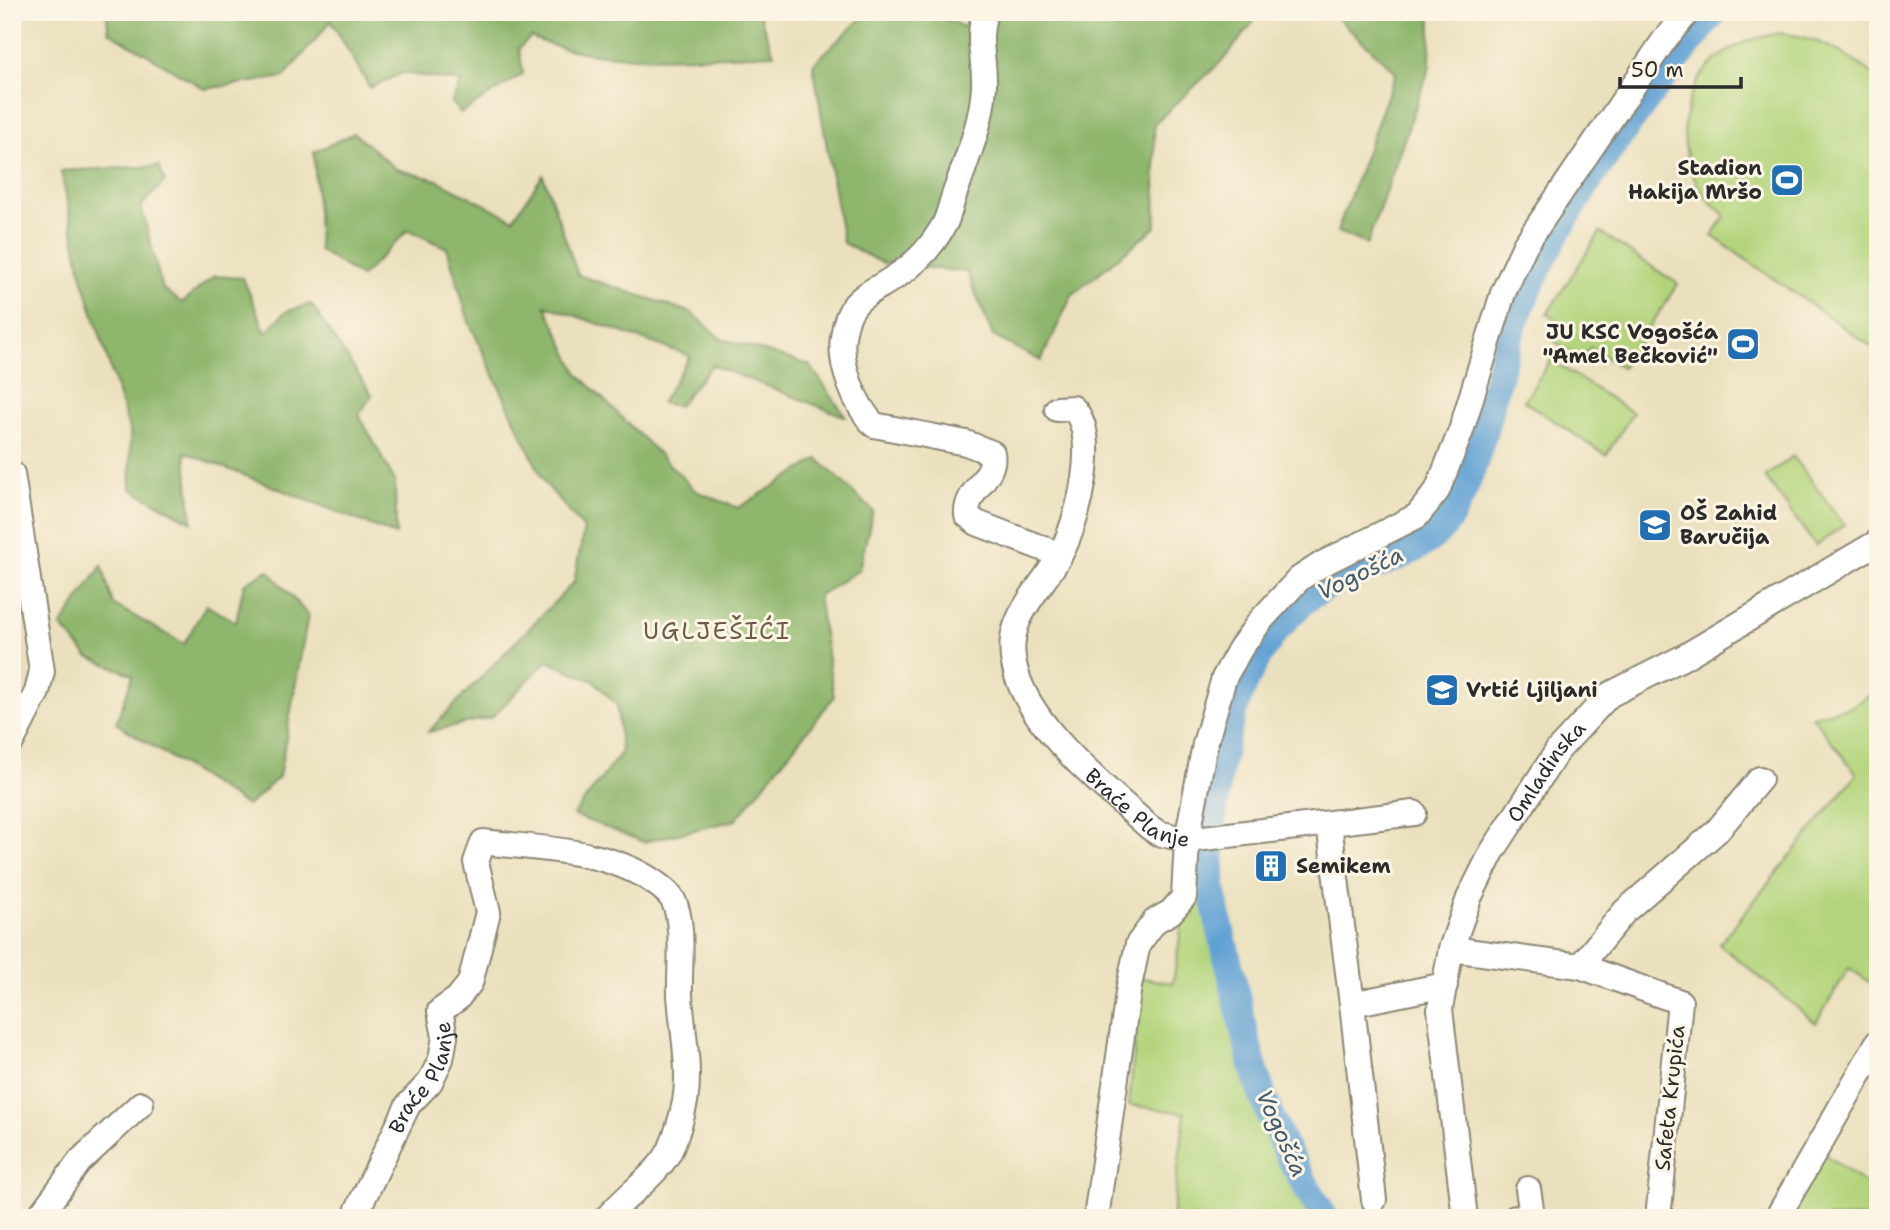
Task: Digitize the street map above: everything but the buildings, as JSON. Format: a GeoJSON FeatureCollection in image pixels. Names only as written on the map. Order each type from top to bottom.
{"type":"FeatureCollection","features":[{"type":"Feature","properties":{"kind":"street"},"geometry":{"type":"LineString","coordinates":[[985,12],[979,33],[984,81],[981,120],[945,221],[926,252],[895,278],[863,295],[850,312],[842,338],[845,364],[864,416],[874,425],[966,443],[992,453],[992,467],[966,505],[967,515],[977,523],[1060,555],[1078,507],[1087,442],[1082,418],[1073,408],[1057,409]]}},
{"type":"Feature","properties":{"kind":"street"},"geometry":{"type":"LineString","coordinates":[[1413,813],[1193,839],[1217,700],[1240,649],[1261,620],[1299,579],[1322,564],[1417,516],[1437,491],[1461,431],[1503,293],[1525,245],[1665,38],[1688,12]]}},
{"type":"Feature","properties":{"kind":"street"},"geometry":{"type":"LineString","coordinates":[[12,474],[42,671],[37,692],[12,741]]}},
{"type":"Feature","properties":{"kind":"street","name":"Omladinska"},"geometry":{"type":"LineString","coordinates":[[1465,1218],[1440,1009],[1451,949],[1469,898],[1492,852],[1558,750],[1609,695],[1684,657],[1878,542]]}},
{"type":"Feature","properties":{"kind":"street","name":"Braće Planje"},"geometry":{"type":"LineString","coordinates":[[1060,555],[1021,611],[1013,631],[1013,662],[1018,679],[1063,749],[1149,827],[1158,833],[1193,839],[1184,897],[1171,912],[1155,921],[1138,944],[1127,999],[1096,1218]]}},
{"type":"Feature","properties":{"kind":"street"},"geometry":{"type":"LineString","coordinates":[[1580,966],[1625,911],[1717,831],[1760,779]]}},
{"type":"Feature","properties":{"kind":"street"},"geometry":{"type":"LineString","coordinates":[[1329,824],[1374,1200]]}},
{"type":"Feature","properties":{"kind":"street","name":"Braće Planje"},"geometry":{"type":"LineString","coordinates":[[363,1218],[358,1209],[408,1105],[430,1082],[441,1059],[445,1037],[440,1011],[457,999],[470,983],[488,912],[476,862],[483,842],[588,856],[643,876],[659,886],[673,900],[679,929],[680,999],[686,1050],[685,1100],[671,1148],[661,1166],[625,1196],[607,1218]]}},
{"type":"Feature","properties":{"kind":"street","name":"Safeta Krupića"},"geometry":{"type":"LineString","coordinates":[[1451,949],[1580,966],[1680,1002],[1658,1218]]}},
{"type":"Feature","properties":{"kind":"street"},"geometry":{"type":"LineString","coordinates":[[1352,1004],[1444,985]]}},
{"type":"Feature","properties":{"kind":"street"},"geometry":{"type":"LineString","coordinates":[[1777,1218],[1878,1042]]}},
{"type":"Feature","properties":{"kind":"street"},"geometry":{"type":"LineString","coordinates":[[38,1218],[80,1161],[141,1104]]}},
{"type":"Feature","properties":{"kind":"street"},"geometry":{"type":"LineString","coordinates":[[1515,1218],[1532,1215],[1528,1189]]}},
{"type":"Feature","properties":{"kind":"green space"},"geometry":{"type":"Polygon","coordinates":[[[106,12],[758,12],[774,54],[650,58],[617,56],[586,53],[531,37],[519,48],[523,74],[461,113],[451,103],[461,82],[402,73],[370,88],[331,21],[284,77],[205,89],[109,32],[106,12]]]}},
{"type":"Feature","properties":{"kind":"green space"},"geometry":{"type":"Polygon","coordinates":[[[868,12],[929,12],[964,27],[974,12],[1261,12],[1226,57],[1154,124],[1156,227],[1072,295],[1041,361],[993,336],[967,272],[882,263],[843,243],[813,64],[868,12]]]}},
{"type":"Feature","properties":{"kind":"green space"},"geometry":{"type":"Polygon","coordinates":[[[1331,12],[1431,12],[1430,66],[1367,244],[1337,232],[1396,72],[1331,12]]]}},
{"type":"Feature","properties":{"kind":"green space","name":"Stadion Hakija Mršo"},"geometry":{"type":"Polygon","coordinates":[[[1780,33],[1795,35],[1832,48],[1878,77],[1878,351],[1712,236],[1725,216],[1702,192],[1687,157],[1685,118],[1698,81],[1710,66],[1731,49],[1751,40],[1780,33]]]}},
{"type":"Feature","properties":{"kind":"green space"},"geometry":{"type":"Polygon","coordinates":[[[354,133],[396,169],[437,180],[513,219],[543,175],[578,275],[692,313],[720,338],[810,365],[846,417],[712,365],[678,406],[661,403],[690,356],[545,305],[578,374],[696,491],[738,508],[818,459],[873,511],[859,570],[818,596],[834,697],[736,820],[644,842],[573,815],[621,753],[617,705],[594,681],[547,661],[492,717],[428,732],[574,582],[584,529],[544,482],[469,322],[447,248],[408,230],[361,277],[319,250],[314,152],[354,133]]]}},
{"type":"Feature","properties":{"kind":"green space"},"geometry":{"type":"Polygon","coordinates":[[[159,166],[165,181],[141,206],[162,288],[182,303],[214,276],[243,278],[266,333],[285,312],[311,304],[372,395],[359,415],[395,481],[396,535],[185,452],[192,522],[131,489],[130,432],[82,277],[61,171],[159,166]]]}},
{"type":"Feature","properties":{"kind":"green space","name":"JU KSC Vogošća \"Amel Bečković\""},"geometry":{"type":"Polygon","coordinates":[[[1600,232],[1678,284],[1622,368],[1591,347],[1582,359],[1554,341],[1564,326],[1547,314],[1600,232]]]}},
{"type":"Feature","properties":{"kind":"green space"},"geometry":{"type":"Polygon","coordinates":[[[1551,360],[1633,413],[1606,455],[1524,401],[1551,360]]]}},
{"type":"Feature","properties":{"kind":"green space"},"geometry":{"type":"Polygon","coordinates":[[[1793,456],[1844,525],[1816,546],[1765,477],[1793,456]]]}},
{"type":"Feature","properties":{"kind":"green space"},"geometry":{"type":"Polygon","coordinates":[[[102,565],[113,604],[184,644],[206,605],[236,622],[244,584],[268,570],[308,615],[279,777],[247,806],[116,723],[133,675],[88,657],[61,626],[102,565]]]}},
{"type":"Feature","properties":{"kind":"green space"},"geometry":{"type":"Polygon","coordinates":[[[1240,649],[1257,658],[1234,711],[1218,768],[1211,826],[1213,896],[1248,1043],[1267,1102],[1292,1159],[1325,1218],[1172,1218],[1185,1113],[1129,1105],[1141,978],[1173,983],[1183,917],[1187,840],[1240,649]]]}},
{"type":"Feature","properties":{"kind":"green space"},"geometry":{"type":"Polygon","coordinates":[[[1878,690],[1878,988],[1849,968],[1816,1023],[1719,944],[1857,774],[1812,716],[1850,707],[1878,690]]]}},
{"type":"Feature","properties":{"kind":"green space"},"geometry":{"type":"Polygon","coordinates":[[[1819,1150],[1878,1193],[1878,1206],[1873,1218],[1782,1218],[1819,1150]]]}},
{"type":"Feature","properties":{"kind":"waterway","name":"Vogošća"},"geometry":{"type":"LineString","coordinates":[[1325,1218],[1285,1149],[1261,1090],[1247,1044],[1216,909],[1211,876],[1211,837],[1218,779],[1229,724],[1238,697],[1264,648],[1301,604],[1338,581],[1422,545],[1438,532],[1451,516],[1473,466],[1510,334],[1538,268],[1559,229],[1607,154],[1714,12]]}},
{"type":"Feature","properties":{"kind":"place","name":"Stadion Hakija Mršo"},"geometry":{"type":"Point","coordinates":[1787,180]}},
{"type":"Feature","properties":{"kind":"place","name":"JU KSC Vogošća \"Amel Bečković\""},"geometry":{"type":"Point","coordinates":[1743,344]}},
{"type":"Feature","properties":{"kind":"place","name":"OŠ Zahid Baručija"},"geometry":{"type":"Point","coordinates":[1655,525]}},
{"type":"Feature","properties":{"kind":"place","name":"Vrtić Ljiljani"},"geometry":{"type":"Point","coordinates":[1442,690]}},
{"type":"Feature","properties":{"kind":"place","name":"Semikem"},"geometry":{"type":"Point","coordinates":[1271,866]}},
{"type":"Feature","properties":{"kind":"district","name":"UGLJEŠIĆI"},"geometry":{"type":"Point","coordinates":[717,631]}}]}
